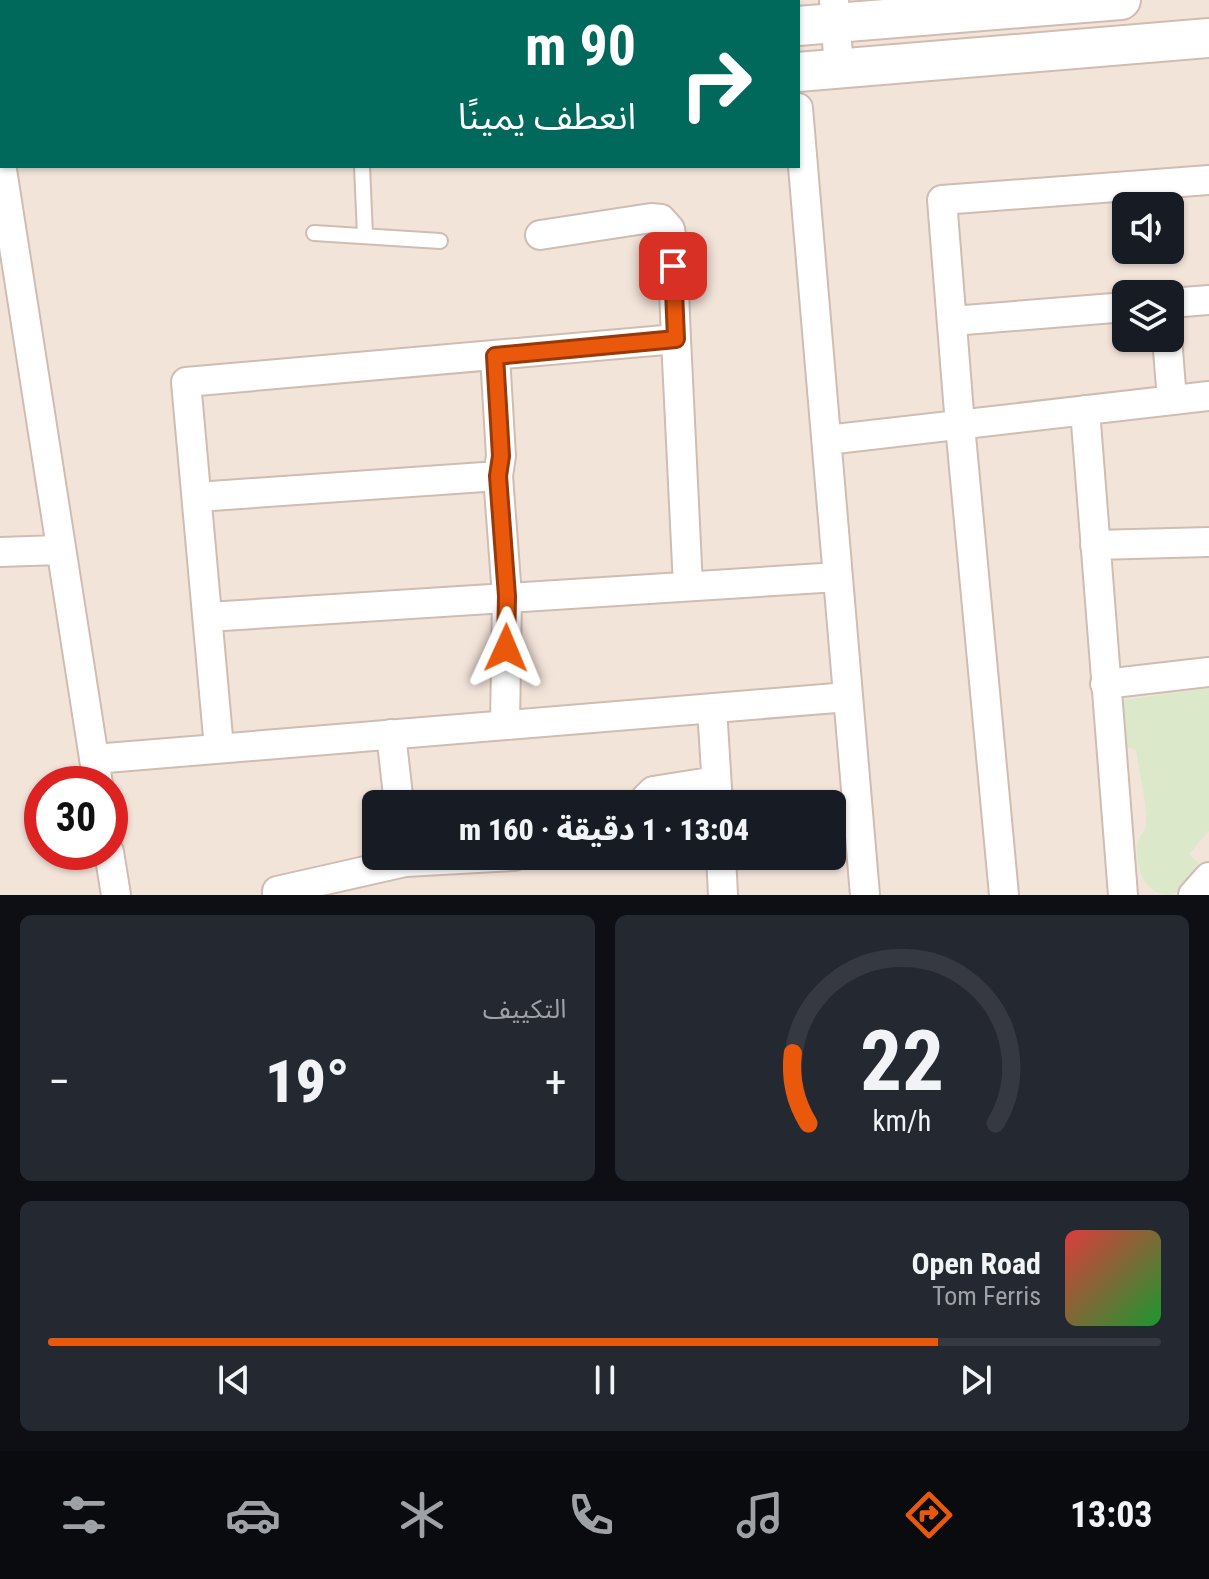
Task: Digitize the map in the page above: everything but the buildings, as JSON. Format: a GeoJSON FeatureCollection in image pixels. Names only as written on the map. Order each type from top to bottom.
{"type":"FeatureCollection","features":[{"type":"Feature","properties":{"kind":"main road"},"geometry":{"type":"LineString","coordinates":[[800,25],[834,12],[1121,0]]}},
{"type":"Feature","properties":{"kind":"main road"},"geometry":{"type":"LineString","coordinates":[[800,72],[1209,38]]}},
{"type":"Feature","properties":{"kind":"street"},"geometry":{"type":"LineString","coordinates":[[834,12],[839,69]]}},
{"type":"Feature","properties":{"kind":"street"},"geometry":{"type":"LineString","coordinates":[[800,131],[848,697],[846,790]]}},
{"type":"Feature","properties":{"kind":"street"},"geometry":{"type":"LineString","coordinates":[[2,168],[95,766]]}},
{"type":"Feature","properties":{"kind":"street"},"geometry":{"type":"LineString","coordinates":[[1004,895],[942,200],[1209,180]]}},
{"type":"Feature","properties":{"kind":"street"},"geometry":{"type":"LineString","coordinates":[[540,235],[651,218],[661,219],[670,229],[688,586]]}},
{"type":"Feature","properties":{"kind":"street"},"geometry":{"type":"LineString","coordinates":[[1184,302],[1209,300]]}},
{"type":"Feature","properties":{"kind":"street"},"geometry":{"type":"LineString","coordinates":[[952,321],[1112,308]]}},
{"type":"Feature","properties":{"kind":"street"},"geometry":{"type":"LineString","coordinates":[[219,748],[186,382],[676,339]]}},
{"type":"Feature","properties":{"kind":"street"},"geometry":{"type":"LineString","coordinates":[[1168,352],[1172,400]]}},
{"type":"Feature","properties":{"kind":"street"},"geometry":{"type":"LineString","coordinates":[[495,356],[501,456],[498,476],[507,596],[505,725]]}},
{"type":"Feature","properties":{"kind":"street"},"geometry":{"type":"LineString","coordinates":[[827,440],[1209,396]]}},
{"type":"Feature","properties":{"kind":"street"},"geometry":{"type":"LineString","coordinates":[[1085,410],[1123,895]]}},
{"type":"Feature","properties":{"kind":"street"},"geometry":{"type":"LineString","coordinates":[[197,497],[498,476]]}},
{"type":"Feature","properties":{"kind":"street"},"geometry":{"type":"LineString","coordinates":[[1095,545],[1209,542]]}},
{"type":"Feature","properties":{"kind":"street"},"geometry":{"type":"LineString","coordinates":[[0,552],[59,550]]}},
{"type":"Feature","properties":{"kind":"street"},"geometry":{"type":"LineString","coordinates":[[208,617],[838,577]]}},
{"type":"Feature","properties":{"kind":"street"},"geometry":{"type":"LineString","coordinates":[[1105,684],[1209,672]]}},
{"type":"Feature","properties":{"kind":"street"},"geometry":{"type":"LineString","coordinates":[[123,766],[219,748],[848,697]]}},
{"type":"Feature","properties":{"kind":"street"},"geometry":{"type":"LineString","coordinates":[[712,708],[717,790]]}},
{"type":"Feature","properties":{"kind":"street"},"geometry":{"type":"LineString","coordinates":[[391,734],[397,790]]}},
{"type":"Feature","properties":{"kind":"street"},"geometry":{"type":"LineString","coordinates":[[846,821],[865,895]]}},
{"type":"Feature","properties":{"kind":"street"},"geometry":{"type":"LineString","coordinates":[[112,870],[116,895]]}},
{"type":"Feature","properties":{"kind":"street"},"geometry":{"type":"LineString","coordinates":[[277,895],[277,891],[362,870]]}},
{"type":"Feature","properties":{"kind":"street"},"geometry":{"type":"LineString","coordinates":[[722,870],[723,895]]}},
{"type":"Feature","properties":{"kind":"street"},"geometry":{"type":"LineString","coordinates":[[1193,895],[1209,877]]}},
{"type":"Feature","properties":{"kind":"lane"},"geometry":{"type":"LineString","coordinates":[[362,168],[365,235]]}},
{"type":"Feature","properties":{"kind":"lane"},"geometry":{"type":"LineString","coordinates":[[314,233],[440,241]]}},
{"type":"Feature","properties":{"kind":"shaded area"},"geometry":{"type":"Polygon","coordinates":[[[800,0],[1209,0],[1209,895],[0,895],[0,168],[800,168],[800,0]]]}},
{"type":"Feature","properties":{"kind":"green space"},"geometry":{"type":"Polygon","coordinates":[[[1209,688],[1209,831],[1189,854],[1199,863],[1186,882],[1170,895],[1160,894],[1146,883],[1137,858],[1139,839],[1146,826],[1145,806],[1136,750],[1126,747],[1122,700],[1209,688]]]}},
{"type":"Feature","properties":{"kind":"route"},"geometry":{"type":"LineString","coordinates":[[506,648],[507,596],[498,476],[501,456],[495,356],[676,339],[673,266]]}}]}
